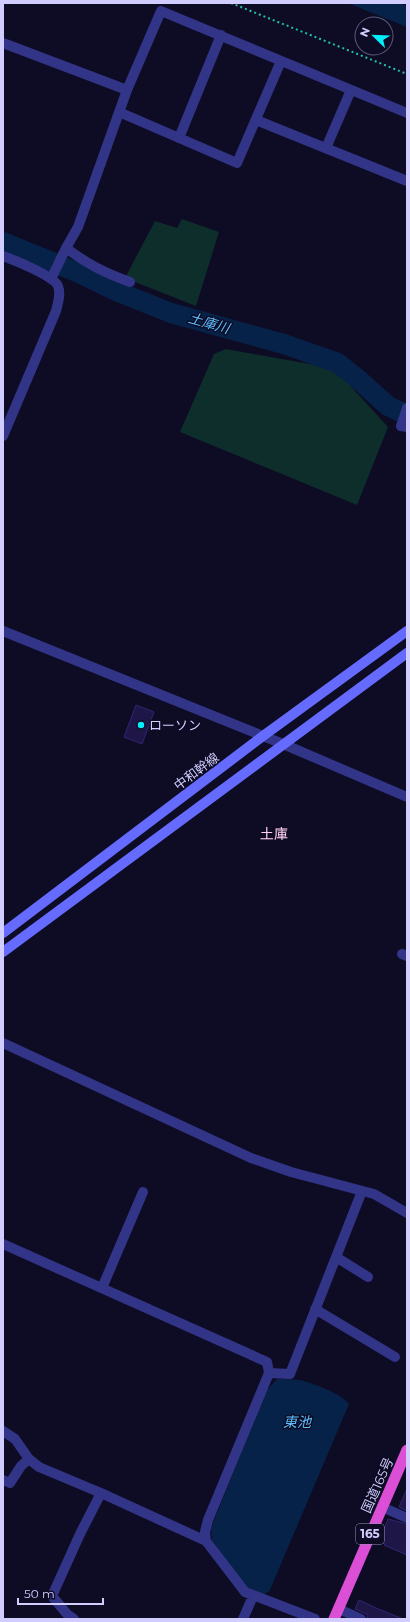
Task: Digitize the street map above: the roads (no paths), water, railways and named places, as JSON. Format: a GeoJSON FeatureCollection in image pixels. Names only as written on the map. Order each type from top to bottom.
{"type":"FeatureCollection","features":[{"type":"Feature","properties":{"kind":"highway","name":"国道165号"},"geometry":{"type":"LineString","coordinates":[[336,1614],[407,1450]]}},
{"type":"Feature","properties":{"kind":"main road","name":"中和幹線"},"geometry":{"type":"LineString","coordinates":[[3,933],[263,736],[407,631]]}},
{"type":"Feature","properties":{"kind":"main road"},"geometry":{"type":"LineString","coordinates":[[3,952],[407,653]]}},
{"type":"Feature","properties":{"kind":"street"},"geometry":{"type":"LineString","coordinates":[[51,279],[78,227],[127,90],[161,11],[407,113]]}},
{"type":"Feature","properties":{"kind":"street"},"geometry":{"type":"LineString","coordinates":[[179,138],[220,35]]}},
{"type":"Feature","properties":{"kind":"street"},"geometry":{"type":"LineString","coordinates":[[3,43],[127,90]]}},
{"type":"Feature","properties":{"kind":"street"},"geometry":{"type":"LineString","coordinates":[[119,112],[237,163],[281,61]]}},
{"type":"Feature","properties":{"kind":"street"},"geometry":{"type":"LineString","coordinates":[[326,148],[351,90]]}},
{"type":"Feature","properties":{"kind":"street"},"geometry":{"type":"LineString","coordinates":[[256,120],[407,181]]}},
{"type":"Feature","properties":{"kind":"street"},"geometry":{"type":"LineString","coordinates":[[66,248],[84,262],[97,269],[130,282]]}},
{"type":"Feature","properties":{"kind":"street"},"geometry":{"type":"LineString","coordinates":[[3,256],[51,279],[58,287],[59,298],[56,310],[6,418],[3,436]]}},
{"type":"Feature","properties":{"kind":"street"},"geometry":{"type":"LineString","coordinates":[[404,427],[407,408]]}},
{"type":"Feature","properties":{"kind":"street"},"geometry":{"type":"LineString","coordinates":[[3,631],[283,744],[407,797]]}},
{"type":"Feature","properties":{"kind":"street"},"geometry":{"type":"LineString","coordinates":[[3,1043],[251,1158],[291,1172],[379,1196],[407,1213]]}},
{"type":"Feature","properties":{"kind":"street"},"geometry":{"type":"LineString","coordinates":[[269,1373],[290,1374],[362,1191]]}},
{"type":"Feature","properties":{"kind":"street"},"geometry":{"type":"LineString","coordinates":[[102,1288],[143,1192]]}},
{"type":"Feature","properties":{"kind":"street"},"geometry":{"type":"LineString","coordinates":[[3,1244],[267,1362],[269,1373],[208,1520],[205,1532],[206,1541],[240,1588],[245,1592],[252,1596],[315,1619]]}},
{"type":"Feature","properties":{"kind":"street"},"geometry":{"type":"LineString","coordinates":[[336,1257],[368,1277]]}},
{"type":"Feature","properties":{"kind":"street"},"geometry":{"type":"LineString","coordinates":[[316,1309],[395,1357]]}},
{"type":"Feature","properties":{"kind":"street"},"geometry":{"type":"LineString","coordinates":[[3,1431],[15,1439],[29,1459],[39,1467],[206,1541]]}},
{"type":"Feature","properties":{"kind":"street"},"geometry":{"type":"LineString","coordinates":[[3,1480],[10,1483],[21,1466],[29,1459]]}},
{"type":"Feature","properties":{"kind":"street"},"geometry":{"type":"LineString","coordinates":[[74,1619],[67,1614],[52,1596],[80,1534],[101,1494]]}},
{"type":"Feature","properties":{"kind":"street"},"geometry":{"type":"LineString","coordinates":[[382,1508],[407,1518]]}},
{"type":"Feature","properties":{"kind":"street"},"geometry":{"type":"LineString","coordinates":[[243,1619],[252,1596]]}},
{"type":"Feature","properties":{"kind":"street"},"geometry":{"type":"LineString","coordinates":[[336,1614],[361,1619]]}},
{"type":"Feature","properties":{"kind":"water"},"geometry":{"type":"Polygon","coordinates":[[[348,3],[399,3],[407,6],[407,27],[394,22],[394,16],[380,16],[348,3]]]}},
{"type":"Feature","properties":{"kind":"water","name":"東池"},"geometry":{"type":"Polygon","coordinates":[[[277,1379],[300,1380],[327,1389],[340,1396],[349,1404],[269,1592],[260,1595],[246,1589],[212,1540],[211,1528],[266,1391],[277,1379]]]}},
{"type":"Feature","properties":{"kind":"waterway","name":"土庫川"},"geometry":{"type":"LineString","coordinates":[[3,242],[171,313],[284,344],[338,363],[388,406],[407,415]]}},
{"type":"Feature","properties":{"kind":"place","name":"ローソン"},"geometry":{"type":"Point","coordinates":[141,725]}},
{"type":"Feature","properties":{"kind":"district","name":"土庫"},"geometry":{"type":"Point","coordinates":[274,834]}}]}
